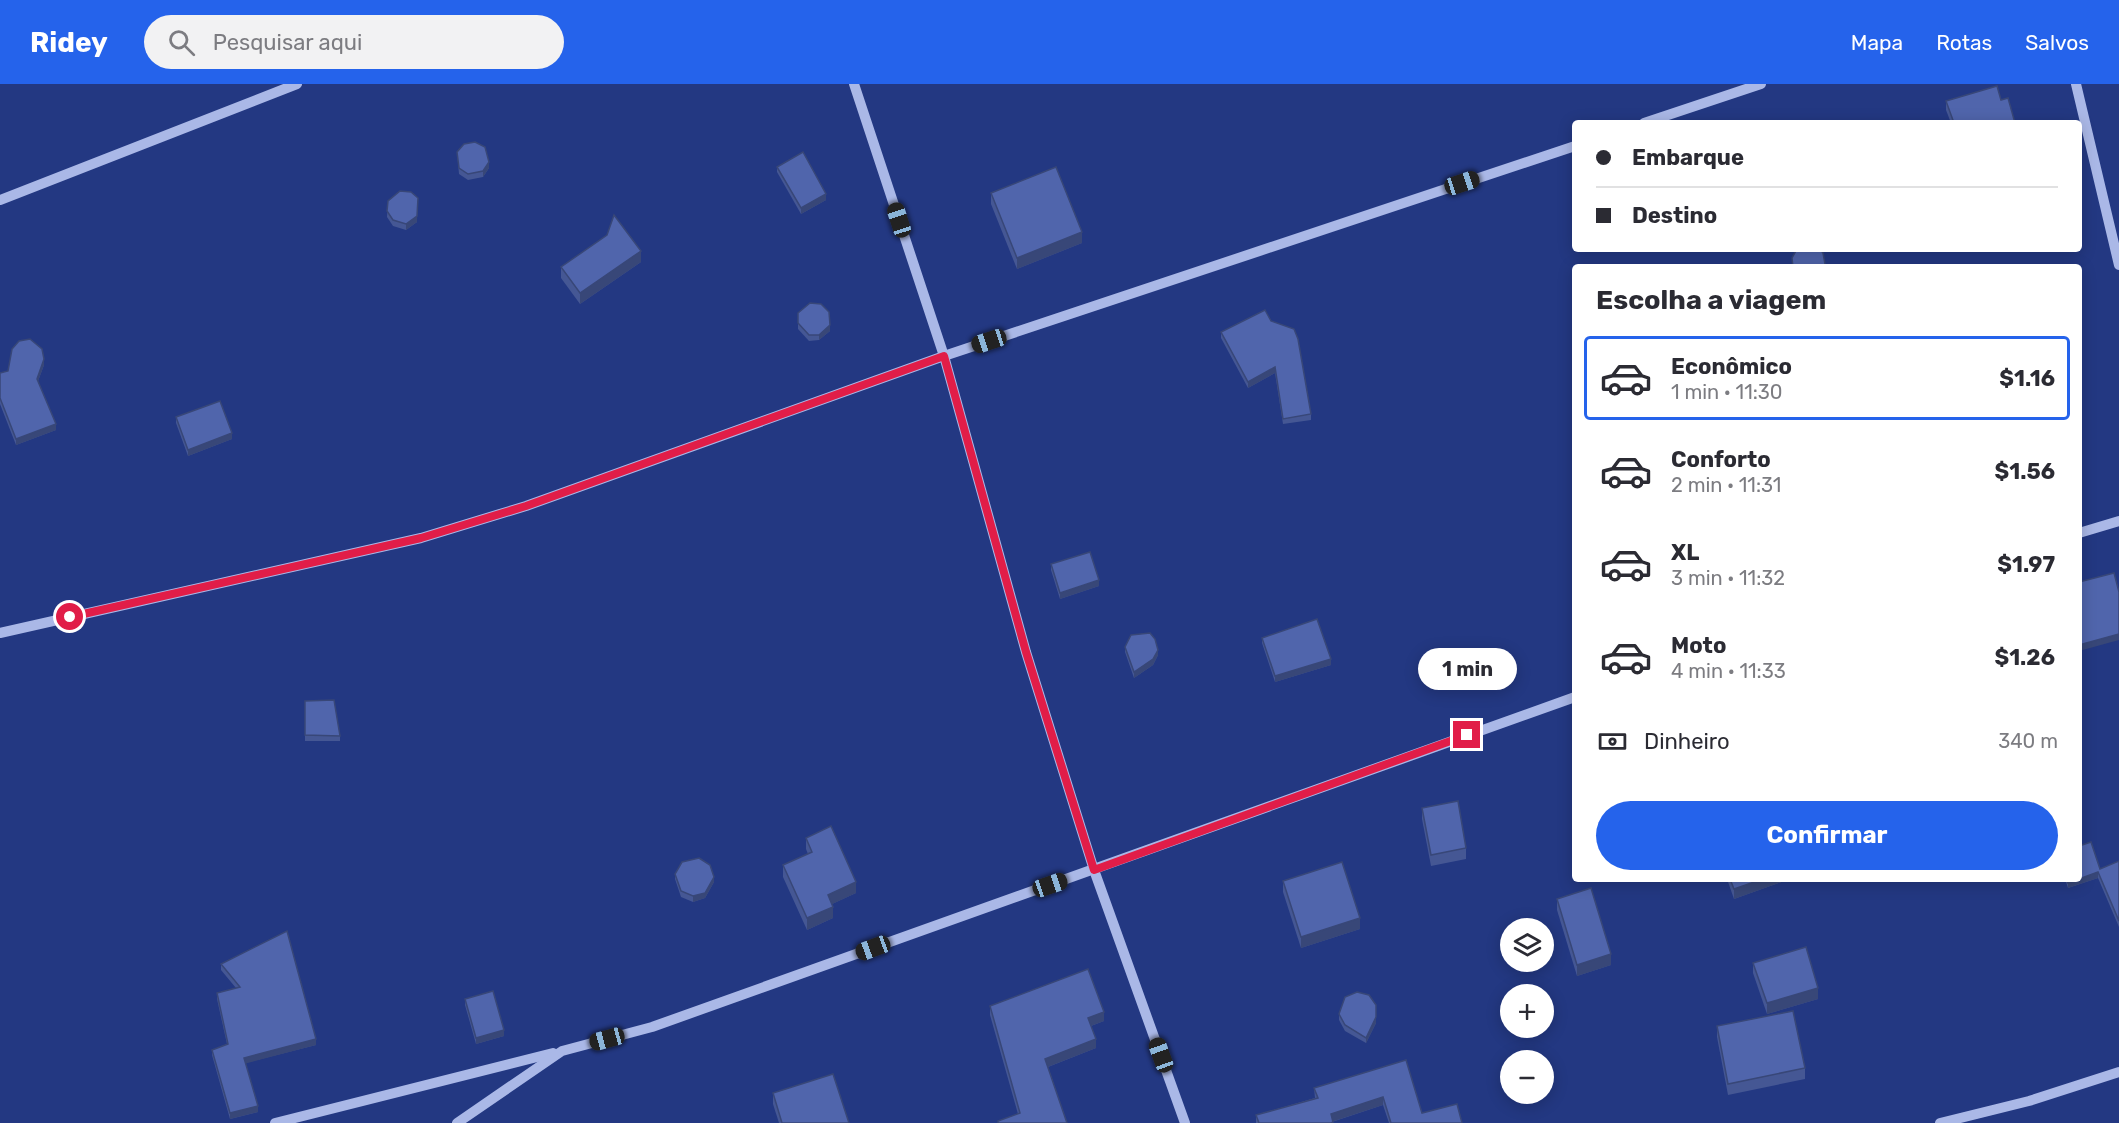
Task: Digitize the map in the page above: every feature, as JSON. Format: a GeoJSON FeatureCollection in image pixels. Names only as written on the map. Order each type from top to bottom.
{"type":"FeatureCollection","features":[{"type":"Feature","properties":{"kind":"street"},"geometry":{"type":"LineString","coordinates":[[0,200],[297,84]]}},
{"type":"Feature","properties":{"kind":"street"},"geometry":{"type":"LineString","coordinates":[[854,84],[944,356],[1026,652],[1094,870],[1185,1123]]}},
{"type":"Feature","properties":{"kind":"street"},"geometry":{"type":"LineString","coordinates":[[1653,120],[1761,84]]}},
{"type":"Feature","properties":{"kind":"street"},"geometry":{"type":"LineString","coordinates":[[2076,84],[2119,266]]}},
{"type":"Feature","properties":{"kind":"street"},"geometry":{"type":"LineString","coordinates":[[0,633],[421,538],[526,506],[944,356],[1572,147]]}},
{"type":"Feature","properties":{"kind":"street"},"geometry":{"type":"LineString","coordinates":[[2082,532],[2119,521]]}},
{"type":"Feature","properties":{"kind":"street"},"geometry":{"type":"LineString","coordinates":[[275,1123],[652,1027],[1572,698]]}},
{"type":"Feature","properties":{"kind":"street"},"geometry":{"type":"LineString","coordinates":[[456,1123],[562,1051]]}},
{"type":"Feature","properties":{"kind":"street"},"geometry":{"type":"LineString","coordinates":[[1940,1123],[2029,1101],[2119,1072]]}},
{"type":"Feature","properties":{"kind":"street"},"geometry":{"type":"LineString","coordinates":[[316,1112],[320,1123]]}},
{"type":"Feature","properties":{"kind":"building"},"geometry":{"type":"Polygon","coordinates":[[[1997,86],[2001,100],[2008,98],[2014,120],[1953,120],[1946,101],[1997,86]]]}},
{"type":"Feature","properties":{"kind":"building"},"geometry":{"type":"Polygon","coordinates":[[[475,142],[485,147],[489,162],[483,171],[468,174],[459,168],[457,152],[464,144],[475,142]]]}},
{"type":"Feature","properties":{"kind":"building"},"geometry":{"type":"Polygon","coordinates":[[[803,152],[826,194],[801,208],[777,167],[803,152]]]}},
{"type":"Feature","properties":{"kind":"building"},"geometry":{"type":"Polygon","coordinates":[[[1056,167],[1082,232],[1017,258],[991,193],[1056,167]]]}},
{"type":"Feature","properties":{"kind":"building"},"geometry":{"type":"Polygon","coordinates":[[[400,191],[411,192],[418,198],[417,216],[406,224],[393,220],[387,211],[388,201],[400,191]]]}},
{"type":"Feature","properties":{"kind":"building"},"geometry":{"type":"Polygon","coordinates":[[[614,215],[641,251],[580,293],[561,267],[607,235],[614,215]]]}},
{"type":"Feature","properties":{"kind":"building"},"geometry":{"type":"Polygon","coordinates":[[[1795,252],[1822,252],[1825,264],[1793,264],[1792,258],[1795,252]]]}},
{"type":"Feature","properties":{"kind":"building"},"geometry":{"type":"Polygon","coordinates":[[[810,303],[821,304],[829,312],[830,325],[819,335],[809,335],[798,323],[798,313],[810,303]]]}},
{"type":"Feature","properties":{"kind":"building"},"geometry":{"type":"Polygon","coordinates":[[[1265,310],[1271,321],[1294,329],[1298,339],[1311,414],[1283,419],[1275,367],[1248,382],[1221,332],[1265,310]]]}},
{"type":"Feature","properties":{"kind":"building"},"geometry":{"type":"Polygon","coordinates":[[[30,339],[42,349],[44,359],[37,379],[56,424],[16,439],[0,398],[0,373],[8,371],[12,349],[19,341],[30,339]]]}},
{"type":"Feature","properties":{"kind":"building"},"geometry":{"type":"Polygon","coordinates":[[[220,401],[232,433],[188,450],[176,417],[220,401]]]}},
{"type":"Feature","properties":{"kind":"building"},"geometry":{"type":"Polygon","coordinates":[[[1090,552],[1099,580],[1060,593],[1051,564],[1090,552]]]}},
{"type":"Feature","properties":{"kind":"building"},"geometry":{"type":"Polygon","coordinates":[[[2114,573],[2119,592],[2119,634],[2082,644],[2082,581],[2114,573]]]}},
{"type":"Feature","properties":{"kind":"building"},"geometry":{"type":"Polygon","coordinates":[[[1317,619],[1331,659],[1275,676],[1262,638],[1317,619]]]}},
{"type":"Feature","properties":{"kind":"building"},"geometry":{"type":"Polygon","coordinates":[[[1150,633],[1155,639],[1158,650],[1153,659],[1134,672],[1125,647],[1131,635],[1150,633]]]}},
{"type":"Feature","properties":{"kind":"building"},"geometry":{"type":"Polygon","coordinates":[[[334,700],[340,736],[305,735],[305,701],[334,700]]]}},
{"type":"Feature","properties":{"kind":"building"},"geometry":{"type":"Polygon","coordinates":[[[1458,801],[1466,848],[1431,855],[1422,808],[1458,801]]]}},
{"type":"Feature","properties":{"kind":"building"},"geometry":{"type":"Polygon","coordinates":[[[831,826],[856,882],[828,895],[833,907],[807,918],[783,865],[812,852],[806,838],[831,826]]]}},
{"type":"Feature","properties":{"kind":"building"},"geometry":{"type":"Polygon","coordinates":[[[2091,842],[2100,869],[2119,861],[2119,921],[2098,872],[2082,878],[2082,845],[2091,842]]]}},
{"type":"Feature","properties":{"kind":"building"},"geometry":{"type":"Polygon","coordinates":[[[699,858],[710,865],[714,877],[705,893],[693,896],[681,891],[675,874],[682,862],[699,858]]]}},
{"type":"Feature","properties":{"kind":"building"},"geometry":{"type":"Polygon","coordinates":[[[1342,862],[1360,918],[1301,937],[1283,881],[1342,862]]]}},
{"type":"Feature","properties":{"kind":"building"},"geometry":{"type":"Polygon","coordinates":[[[1731,882],[1754,882],[1734,889],[1731,882]]]}},
{"type":"Feature","properties":{"kind":"building"},"geometry":{"type":"Polygon","coordinates":[[[1591,888],[1611,954],[1577,965],[1557,899],[1591,888]]]}},
{"type":"Feature","properties":{"kind":"building"},"geometry":{"type":"Polygon","coordinates":[[[287,931],[316,1039],[244,1058],[258,1106],[230,1113],[212,1050],[228,1044],[217,993],[240,987],[221,964],[287,931]]]}},
{"type":"Feature","properties":{"kind":"building"},"geometry":{"type":"Polygon","coordinates":[[[1806,947],[1818,988],[1767,1003],[1753,963],[1806,947]]]}},
{"type":"Feature","properties":{"kind":"building"},"geometry":{"type":"Polygon","coordinates":[[[1088,969],[1104,1012],[1088,1018],[1096,1039],[1045,1059],[1067,1123],[998,1123],[998,1121],[1020,1113],[990,1006],[1088,969]]]}},
{"type":"Feature","properties":{"kind":"building"},"geometry":{"type":"Polygon","coordinates":[[[493,991],[504,1030],[476,1038],[465,999],[493,991]]]}},
{"type":"Feature","properties":{"kind":"building"},"geometry":{"type":"Polygon","coordinates":[[[1357,992],[1369,995],[1376,1005],[1376,1017],[1366,1038],[1345,1025],[1339,1014],[1345,997],[1357,992]]]}},
{"type":"Feature","properties":{"kind":"building"},"geometry":{"type":"Polygon","coordinates":[[[1793,1011],[1805,1068],[1728,1084],[1717,1026],[1793,1011]]]}},
{"type":"Feature","properties":{"kind":"building"},"geometry":{"type":"Polygon","coordinates":[[[1406,1060],[1422,1113],[1457,1104],[1462,1123],[1391,1123],[1383,1097],[1331,1114],[1333,1122],[1331,1123],[1259,1123],[1256,1115],[1318,1098],[1314,1088],[1406,1060]]]}},
{"type":"Feature","properties":{"kind":"building"},"geometry":{"type":"Polygon","coordinates":[[[833,1074],[849,1123],[782,1123],[773,1093],[833,1074]]]}},
{"type":"Feature","properties":{"kind":"route"},"geometry":{"type":"LineString","coordinates":[[70,617],[421,538],[526,506],[944,356],[1026,652],[1094,870],[1467,735]]}}]}
